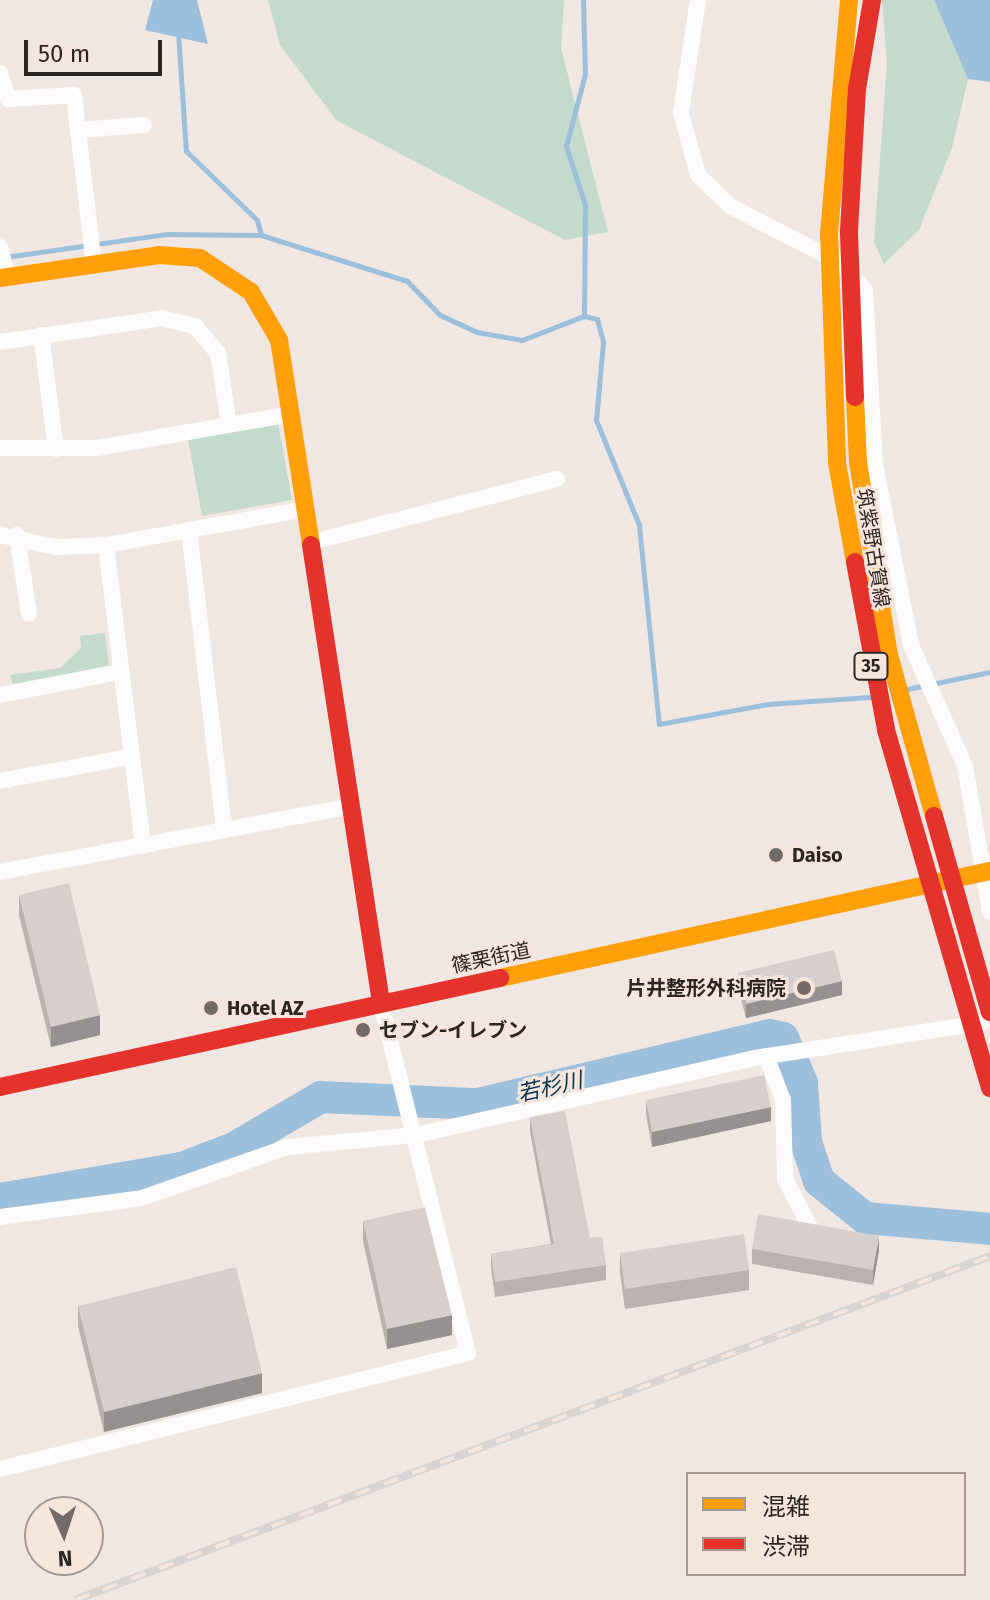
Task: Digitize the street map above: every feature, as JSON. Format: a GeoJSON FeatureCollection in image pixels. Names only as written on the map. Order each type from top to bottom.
{"type":"FeatureCollection","features":[{"type":"Feature","properties":{"kind":"main road","name":"筑紫野古賀線"},"geometry":{"type":"LineString","coordinates":[[849,0],[829,232],[837,463],[864,629],[990,1088]]}},
{"type":"Feature","properties":{"kind":"main road","name":"筑紫野古賀線"},"geometry":{"type":"LineString","coordinates":[[872,0],[857,89],[849,231],[858,462],[871,564],[889,655],[990,1012]]}},
{"type":"Feature","properties":{"kind":"main road"},"geometry":{"type":"LineString","coordinates":[[4,278],[159,255],[200,258],[225,271],[251,292],[279,340],[381,1003]]}},
{"type":"Feature","properties":{"kind":"main road","name":"篠栗街道"},"geometry":{"type":"LineString","coordinates":[[0,1087],[985,872]]}},
{"type":"Feature","properties":{"kind":"street"},"geometry":{"type":"LineString","coordinates":[[698,0],[681,113],[698,175],[730,206],[842,264],[865,290],[875,465],[911,645],[965,766],[990,912]]}},
{"type":"Feature","properties":{"kind":"street"},"geometry":{"type":"LineString","coordinates":[[0,73],[8,99],[74,95],[94,264]]}},
{"type":"Feature","properties":{"kind":"street"},"geometry":{"type":"LineString","coordinates":[[78,130],[144,125]]}},
{"type":"Feature","properties":{"kind":"street"},"geometry":{"type":"LineString","coordinates":[[0,247],[4,278]]}},
{"type":"Feature","properties":{"kind":"street"},"geometry":{"type":"LineString","coordinates":[[0,342],[162,318],[195,326],[218,353],[229,424]]}},
{"type":"Feature","properties":{"kind":"street"},"geometry":{"type":"LineString","coordinates":[[41,335],[56,449]]}},
{"type":"Feature","properties":{"kind":"street"},"geometry":{"type":"LineString","coordinates":[[0,448],[56,449],[291,414]]}},
{"type":"Feature","properties":{"kind":"street"},"geometry":{"type":"LineString","coordinates":[[312,542],[557,479]]}},
{"type":"Feature","properties":{"kind":"street"},"geometry":{"type":"LineString","coordinates":[[29,614],[9,535],[56,547],[106,545],[306,509]]}},
{"type":"Feature","properties":{"kind":"street"},"geometry":{"type":"LineString","coordinates":[[189,530],[224,830]]}},
{"type":"Feature","properties":{"kind":"street"},"geometry":{"type":"LineString","coordinates":[[106,545],[143,846]]}},
{"type":"Feature","properties":{"kind":"street"},"geometry":{"type":"LineString","coordinates":[[0,695],[120,672]]}},
{"type":"Feature","properties":{"kind":"street"},"geometry":{"type":"LineString","coordinates":[[0,781],[130,757]]}},
{"type":"Feature","properties":{"kind":"street"},"geometry":{"type":"LineString","coordinates":[[0,872],[351,806]]}},
{"type":"Feature","properties":{"kind":"street"},"geometry":{"type":"LineString","coordinates":[[0,1469],[468,1353],[381,1003]]}},
{"type":"Feature","properties":{"kind":"street"},"geometry":{"type":"LineString","coordinates":[[0,1217],[142,1198],[288,1147],[416,1135],[766,1056],[990,1022]]}},
{"type":"Feature","properties":{"kind":"street"},"geometry":{"type":"LineString","coordinates":[[766,1056],[783,1100],[785,1179],[810,1227]]}},
{"type":"Feature","properties":{"kind":"green space"},"geometry":{"type":"Polygon","coordinates":[[[268,0],[564,0],[561,48],[608,232],[565,240],[336,120],[280,45],[268,0]]]}},
{"type":"Feature","properties":{"kind":"green space"},"geometry":{"type":"Polygon","coordinates":[[[882,0],[934,0],[968,79],[952,148],[919,230],[884,264],[874,242],[887,63],[882,0]]]}},
{"type":"Feature","properties":{"kind":"green space"},"geometry":{"type":"Polygon","coordinates":[[[278,422],[292,500],[202,516],[188,439],[278,422]]]}},
{"type":"Feature","properties":{"kind":"green space"},"geometry":{"type":"Polygon","coordinates":[[[105,633],[109,667],[14,687],[10,675],[60,668],[81,648],[80,636],[105,633]]]}},
{"type":"Feature","properties":{"kind":"water"},"geometry":{"type":"Polygon","coordinates":[[[153,0],[197,0],[208,44],[145,30],[153,0]]]}},
{"type":"Feature","properties":{"kind":"water"},"geometry":{"type":"Polygon","coordinates":[[[934,0],[990,0],[990,82],[968,79],[934,0]]]}},
{"type":"Feature","properties":{"kind":"building"},"geometry":{"type":"Polygon","coordinates":[[[69,883],[100,1015],[51,1027],[19,895],[69,883]]]}},
{"type":"Feature","properties":{"kind":"building"},"geometry":{"type":"Polygon","coordinates":[[[834,950],[842,981],[746,1004],[738,973],[834,950]]]}},
{"type":"Feature","properties":{"kind":"building"},"geometry":{"type":"Polygon","coordinates":[[[764,1075],[771,1107],[652,1132],[646,1100],[764,1075]]]}},
{"type":"Feature","properties":{"kind":"building"},"geometry":{"type":"Polygon","coordinates":[[[565,1111],[590,1238],[602,1237],[606,1265],[495,1282],[491,1254],[554,1244],[530,1117],[565,1111]]]}},
{"type":"Feature","properties":{"kind":"building"},"geometry":{"type":"Polygon","coordinates":[[[425,1207],[452,1315],[387,1329],[363,1221],[425,1207]]]}},
{"type":"Feature","properties":{"kind":"building"},"geometry":{"type":"Polygon","coordinates":[[[758,1214],[879,1236],[873,1270],[752,1249],[758,1214]]]}},
{"type":"Feature","properties":{"kind":"building"},"geometry":{"type":"Polygon","coordinates":[[[744,1234],[749,1270],[625,1289],[620,1253],[744,1234]]]}},
{"type":"Feature","properties":{"kind":"building"},"geometry":{"type":"Polygon","coordinates":[[[236,1267],[262,1373],[104,1412],[78,1306],[236,1267]]]}},
{"type":"Feature","properties":{"kind":"waterway"},"geometry":{"type":"LineString","coordinates":[[583,0],[585,74],[566,146],[585,205],[584,316]]}},
{"type":"Feature","properties":{"kind":"waterway"},"geometry":{"type":"LineString","coordinates":[[178,32],[186,151],[257,220],[261,235],[407,281],[440,315],[477,332],[522,340],[584,316],[597,319],[603,342],[596,420],[639,525],[659,724],[768,704],[870,697]]}},
{"type":"Feature","properties":{"kind":"waterway"},"geometry":{"type":"LineString","coordinates":[[5,257],[167,234],[261,235]]}},
{"type":"Feature","properties":{"kind":"waterway"},"geometry":{"type":"LineString","coordinates":[[907,689],[990,672]]}},
{"type":"Feature","properties":{"kind":"waterway","name":"若杉川"},"geometry":{"type":"LineString","coordinates":[[0,1199],[182,1168],[234,1148],[321,1097],[478,1104],[769,1035],[783,1038],[802,1083],[806,1142],[819,1181],[865,1218],[990,1229]]}},
{"type":"Feature","properties":{"kind":"railway"},"geometry":{"type":"LineString","coordinates":[[75,1600],[990,1256]]}},
{"type":"Feature","properties":{"kind":"traffic: slow"},"geometry":{"type":"LineString","coordinates":[[849,0],[829,232],[837,463],[855,562]]}},
{"type":"Feature","properties":{"kind":"traffic: slow"},"geometry":{"type":"LineString","coordinates":[[0,278],[159,255],[200,258],[251,292],[279,340],[311,545]]}},
{"type":"Feature","properties":{"kind":"traffic: slow"},"geometry":{"type":"LineString","coordinates":[[855,397],[858,462],[889,655],[934,816]]}},
{"type":"Feature","properties":{"kind":"traffic: slow"},"geometry":{"type":"LineString","coordinates":[[500,978],[990,871]]}},
{"type":"Feature","properties":{"kind":"traffic: jam"},"geometry":{"type":"LineString","coordinates":[[855,397],[849,231],[857,89],[872,0]]}},
{"type":"Feature","properties":{"kind":"traffic: jam"},"geometry":{"type":"LineString","coordinates":[[311,545],[381,1003]]}},
{"type":"Feature","properties":{"kind":"traffic: jam"},"geometry":{"type":"LineString","coordinates":[[855,562],[886,730],[990,1088]]}},
{"type":"Feature","properties":{"kind":"traffic: jam"},"geometry":{"type":"LineString","coordinates":[[934,816],[990,1012]]}},
{"type":"Feature","properties":{"kind":"traffic: jam"},"geometry":{"type":"LineString","coordinates":[[0,1087],[500,978]]}},
{"type":"Feature","properties":{"kind":"place","name":"Daiso"},"geometry":{"type":"Point","coordinates":[776,855]}},
{"type":"Feature","properties":{"kind":"place","name":"片井整形外科病院"},"geometry":{"type":"Point","coordinates":[804,988]}},
{"type":"Feature","properties":{"kind":"place","name":"Hotel AZ"},"geometry":{"type":"Point","coordinates":[211,1008]}},
{"type":"Feature","properties":{"kind":"place","name":"セブン-イレブン"},"geometry":{"type":"Point","coordinates":[363,1030]}}]}
